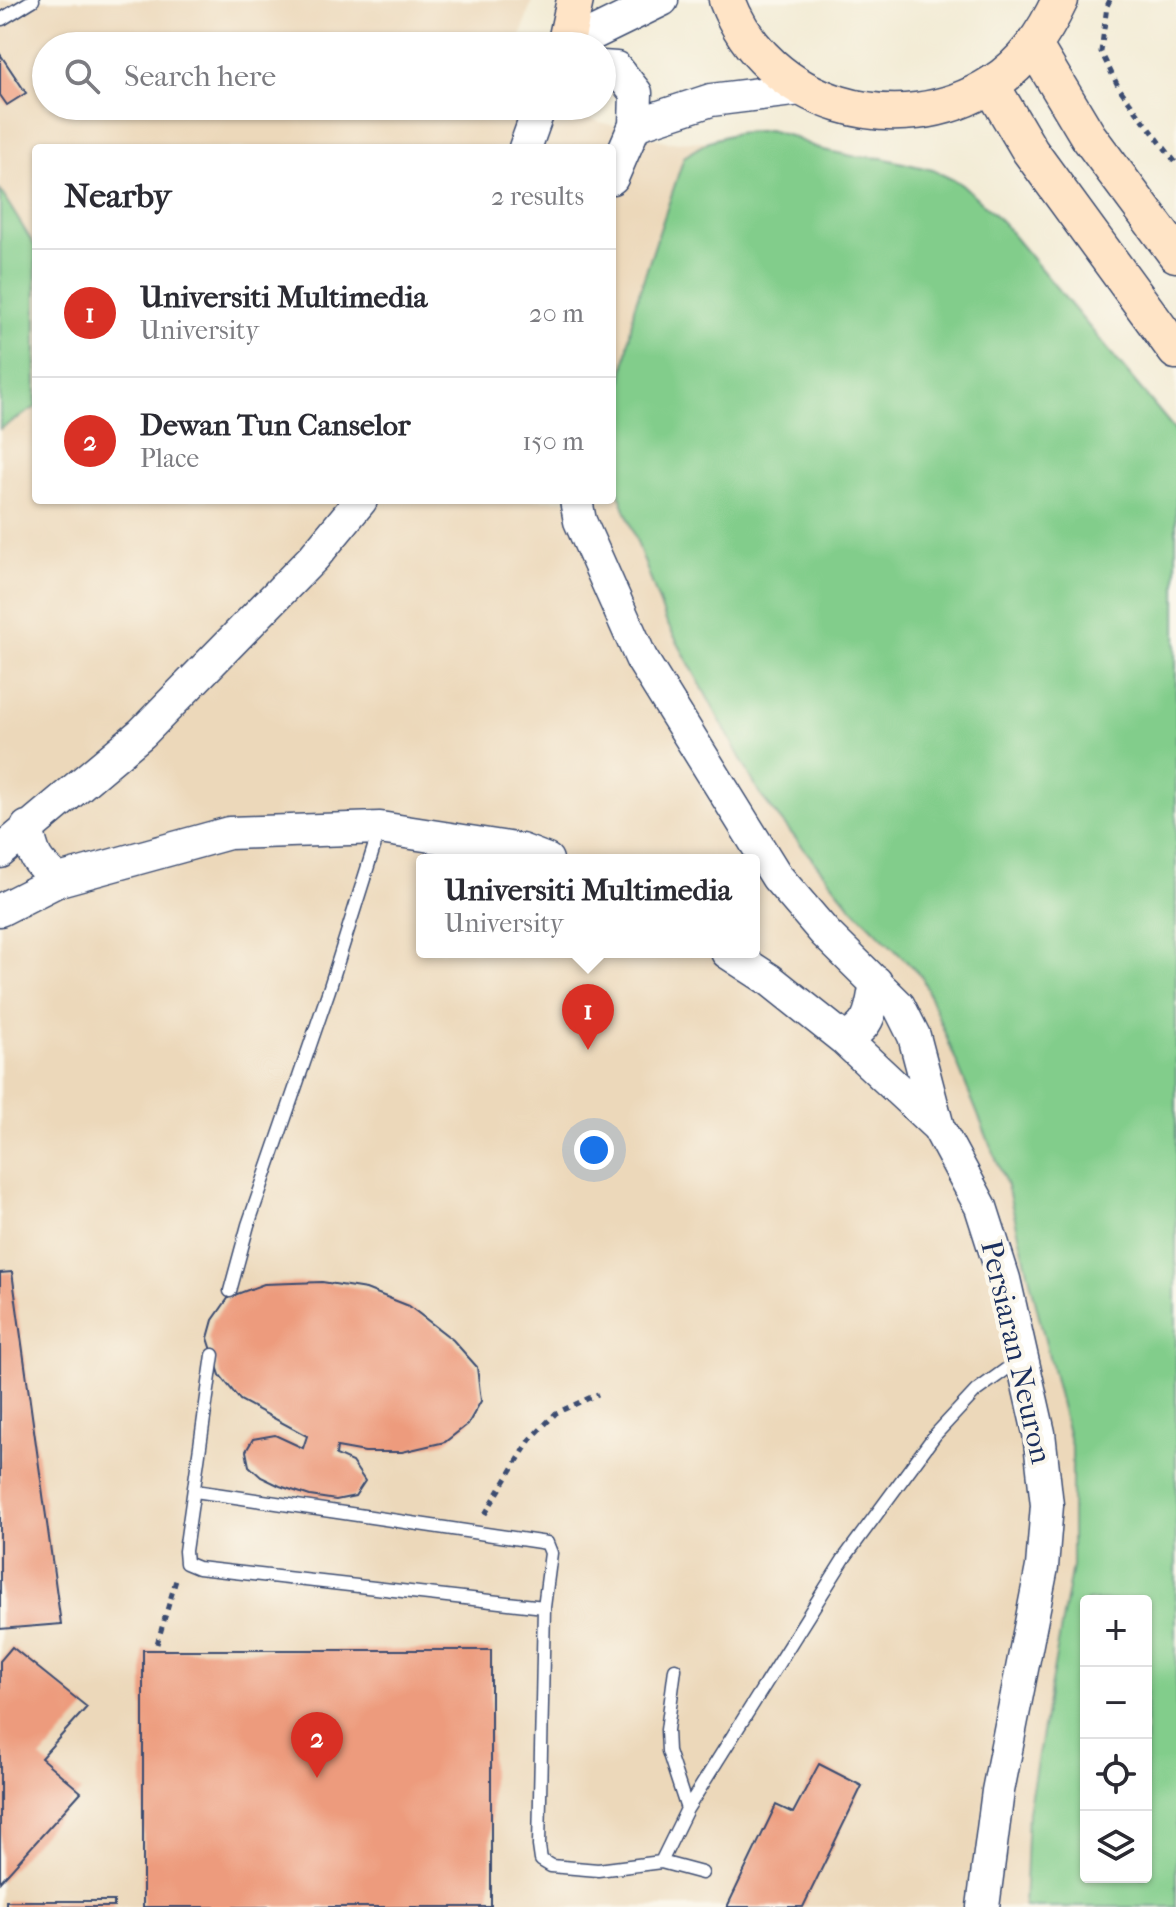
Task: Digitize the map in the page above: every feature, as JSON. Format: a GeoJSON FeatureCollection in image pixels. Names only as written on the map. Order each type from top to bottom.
{"type":"FeatureCollection","features":[{"type":"Feature","properties":{"kind":"main road"},"geometry":{"type":"LineString","coordinates":[[569,32],[575,0]]}},
{"type":"Feature","properties":{"kind":"main road"},"geometry":{"type":"LineString","coordinates":[[727,0],[734,18],[762,58],[801,89],[846,108],[896,114],[945,106],[991,85],[1034,46],[1060,0]]}},
{"type":"Feature","properties":{"kind":"main road"},"geometry":{"type":"LineString","coordinates":[[1034,46],[1088,136],[1176,254]]}},
{"type":"Feature","properties":{"kind":"main road"},"geometry":{"type":"LineString","coordinates":[[991,85],[1030,151],[1176,351]]}},
{"type":"Feature","properties":{"kind":"street"},"geometry":{"type":"LineString","coordinates":[[595,32],[662,0]]}},
{"type":"Feature","properties":{"kind":"street"},"geometry":{"type":"LineString","coordinates":[[616,68],[636,93],[635,125],[616,169]]}},
{"type":"Feature","properties":{"kind":"street"},"geometry":{"type":"LineString","coordinates":[[635,125],[711,100],[801,89]]}},
{"type":"Feature","properties":{"kind":"street"},"geometry":{"type":"LineString","coordinates":[[526,144],[535,120]]}},
{"type":"Feature","properties":{"kind":"street"},"geometry":{"type":"LineString","coordinates":[[0,852],[142,733],[314,557],[358,504]]}},
{"type":"Feature","properties":{"kind":"street"},"geometry":{"type":"LineString","coordinates":[[577,504],[580,521],[641,658],[777,877],[825,933],[899,1006],[914,1036],[938,1127]]}},
{"type":"Feature","properties":{"kind":"street"},"geometry":{"type":"LineString","coordinates":[[27,827],[31,849],[38,864],[59,880]]}},
{"type":"Feature","properties":{"kind":"street"},"geometry":{"type":"LineString","coordinates":[[0,910],[59,880],[229,833],[380,828],[531,854]]}},
{"type":"Feature","properties":{"kind":"street","name":"Persiaran Neuron"},"geometry":{"type":"LineString","coordinates":[[736,958],[770,980],[844,1039],[938,1127],[981,1207],[1004,1279],[1039,1433],[1047,1505],[1042,1567],[998,1791],[983,1907]]}},
{"type":"Feature","properties":{"kind":"street"},"geometry":{"type":"LineString","coordinates":[[844,1039],[858,1032],[870,1017],[876,982]]}},
{"type":"Feature","properties":{"kind":"lane"},"geometry":{"type":"LineString","coordinates":[[2,19],[33,0]]}},
{"type":"Feature","properties":{"kind":"lane"},"geometry":{"type":"LineString","coordinates":[[230,1291],[248,1225],[329,990],[380,828]]}},
{"type":"Feature","properties":{"kind":"lane"},"geometry":{"type":"LineString","coordinates":[[213,1355],[185,1551],[186,1563],[198,1568],[544,1607]]}},
{"type":"Feature","properties":{"kind":"lane"},"geometry":{"type":"LineString","coordinates":[[661,1862],[687,1809],[845,1557],[935,1435],[976,1391],[1022,1357]]}},
{"type":"Feature","properties":{"kind":"lane"},"geometry":{"type":"LineString","coordinates":[[195,1491],[547,1543],[551,1553],[544,1607],[541,1860],[551,1866],[598,1870],[661,1862],[702,1873]]}},
{"type":"Feature","properties":{"kind":"lane"},"geometry":{"type":"LineString","coordinates":[[675,1669],[667,1730],[668,1751],[687,1809]]}},
{"type":"Feature","properties":{"kind":"path"},"geometry":{"type":"LineString","coordinates":[[1110,0],[1101,52],[1119,88],[1176,163]]}},
{"type":"Feature","properties":{"kind":"path"},"geometry":{"type":"LineString","coordinates":[[474,1532],[530,1440],[556,1413],[598,1394]]}},
{"type":"Feature","properties":{"kind":"path"},"geometry":{"type":"LineString","coordinates":[[157,1644],[185,1551]]}},
{"type":"Feature","properties":{"kind":"shaded area"},"geometry":{"type":"Polygon","coordinates":[[[0,0],[532,0],[522,32],[32,32],[32,120],[594,120],[669,142],[708,141],[736,133],[768,130],[819,149],[882,158],[933,170],[962,184],[1001,221],[1176,431],[1176,1907],[0,1907],[0,0]]]}},
{"type":"Feature","properties":{"kind":"green space"},"geometry":{"type":"Polygon","coordinates":[[[768,130],[819,149],[882,158],[933,170],[962,184],[1001,221],[1176,431],[1176,1907],[1024,1907],[1028,1811],[1072,1566],[1072,1450],[1007,1186],[922,977],[850,905],[761,796],[666,621],[616,485],[616,421],[634,308],[684,157],[709,141],[736,133],[768,130]]]}},
{"type":"Feature","properties":{"kind":"green space"},"geometry":{"type":"Polygon","coordinates":[[[0,190],[32,242],[32,409],[0,429],[0,190]]]}},
{"type":"Feature","properties":{"kind":"building"},"geometry":{"type":"Polygon","coordinates":[[[0,54],[26,93],[7,105],[0,95],[0,54]]]}},
{"type":"Feature","properties":{"kind":"building"},"geometry":{"type":"Polygon","coordinates":[[[12,1272],[61,1624],[0,1629],[0,1273],[12,1272]]]}},
{"type":"Feature","properties":{"kind":"building"},"geometry":{"type":"Polygon","coordinates":[[[322,1282],[366,1289],[409,1306],[453,1340],[477,1367],[481,1401],[468,1424],[445,1442],[402,1452],[365,1452],[337,1447],[336,1455],[352,1462],[365,1481],[355,1496],[336,1500],[310,1496],[280,1486],[261,1477],[249,1466],[246,1451],[253,1439],[275,1435],[303,1448],[307,1436],[240,1400],[220,1375],[208,1338],[213,1320],[229,1297],[264,1284],[322,1282]]]}},
{"type":"Feature","properties":{"kind":"building"},"geometry":{"type":"Polygon","coordinates":[[[12,1647],[87,1707],[41,1758],[81,1792],[0,1882],[0,1661],[12,1647]]]}},
{"type":"Feature","properties":{"kind":"building"},"geometry":{"type":"Polygon","coordinates":[[[143,1650],[491,1650],[491,1907],[143,1907],[143,1650]]]}},
{"type":"Feature","properties":{"kind":"building"},"geometry":{"type":"Polygon","coordinates":[[[819,1764],[862,1786],[803,1907],[727,1907],[776,1805],[793,1813],[819,1764]]]}},
{"type":"Feature","properties":{"kind":"building"},"geometry":{"type":"Polygon","coordinates":[[[6,1901],[114,1901],[114,1907],[6,1907],[6,1901]]]}},
{"type":"Feature","properties":{"kind":"place","name":"Universiti Multimedia"},"geometry":{"type":"Point","coordinates":[588,1050]}},
{"type":"Feature","properties":{"kind":"place","name":"Dewan Tun Canselor"},"geometry":{"type":"Point","coordinates":[317,1778]}}]}
